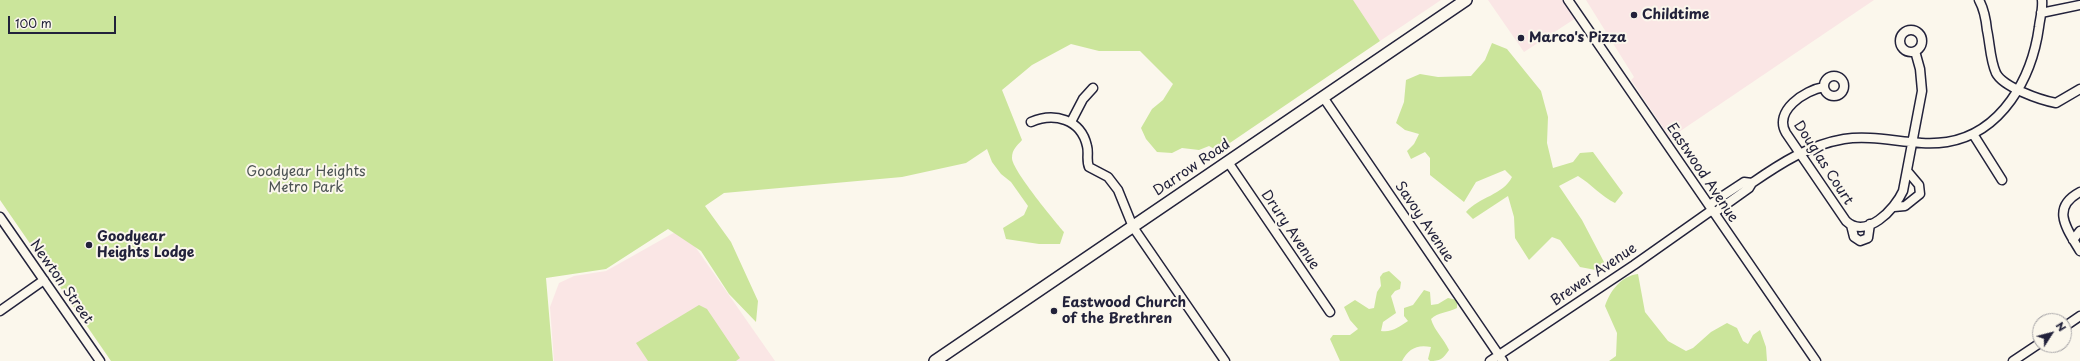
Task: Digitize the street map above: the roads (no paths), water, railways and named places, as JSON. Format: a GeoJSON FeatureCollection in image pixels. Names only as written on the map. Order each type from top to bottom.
{"type":"FeatureCollection","features":[{"type":"Feature","properties":{"kind":"main road","name":"Darrow Road"},"geometry":{"type":"LineString","coordinates":[[934,361],[1466,0]]}},
{"type":"Feature","properties":{"kind":"street","name":"Eastwood Avenue"},"geometry":{"type":"LineString","coordinates":[[1568,0],[1816,361]]}},
{"type":"Feature","properties":{"kind":"street"},"geometry":{"type":"LineString","coordinates":[[1979,0],[1986,21],[1995,71],[2004,82],[2018,90],[2044,101],[2056,103],[2080,90]]}},
{"type":"Feature","properties":{"kind":"street","name":"Brewer Avenue"},"geometry":{"type":"LineString","coordinates":[[1490,361],[1501,358],[1634,265],[1711,209],[1744,182],[1752,183],[1799,153],[1830,142],[1845,139],[1875,137],[1931,143],[1947,142],[1973,134],[2000,114],[2018,90],[2028,69],[2036,46],[2042,0]]}},
{"type":"Feature","properties":{"kind":"street"},"geometry":{"type":"LineString","coordinates":[[2041,13],[2080,6]]}},
{"type":"Feature","properties":{"kind":"street"},"geometry":{"type":"LineString","coordinates":[[1851,225],[1860,227],[1870,224],[1894,207],[1903,191],[1914,142],[1922,91],[1920,69],[1915,51]]}},
{"type":"Feature","properties":{"kind":"street","name":"Douglas Court"},"geometry":{"type":"LineString","coordinates":[[1824,87],[1815,89],[1788,107],[1782,117],[1784,130],[1846,221],[1851,225],[1854,237],[1860,241],[1868,238],[1870,224]]}},
{"type":"Feature","properties":{"kind":"street"},"geometry":{"type":"LineString","coordinates":[[1071,122],[1083,99],[1093,88]]}},
{"type":"Feature","properties":{"kind":"street","name":"Savoy Avenue"},"geometry":{"type":"LineString","coordinates":[[1323,97],[1501,358]]}},
{"type":"Feature","properties":{"kind":"street"},"geometry":{"type":"LineString","coordinates":[[1031,122],[1046,117],[1055,116],[1071,122],[1080,130],[1086,140],[1088,167],[1103,174],[1112,181],[1121,195],[1133,227],[1225,361]]}},
{"type":"Feature","properties":{"kind":"street"},"geometry":{"type":"LineString","coordinates":[[1973,134],[2002,180]]}},
{"type":"Feature","properties":{"kind":"street","name":"Drury Avenue"},"geometry":{"type":"LineString","coordinates":[[1228,162],[1330,312]]}},
{"type":"Feature","properties":{"kind":"street"},"geometry":{"type":"LineString","coordinates":[[1894,207],[1906,206],[1920,194],[1919,185],[1908,172]]}},
{"type":"Feature","properties":{"kind":"street"},"geometry":{"type":"LineString","coordinates":[[2080,192],[2072,196],[2064,206],[2063,214],[2066,228],[2080,251]]}},
{"type":"Feature","properties":{"kind":"street","name":"Newton Street"},"geometry":{"type":"LineString","coordinates":[[0,217],[97,360]]}},
{"type":"Feature","properties":{"kind":"street"},"geometry":{"type":"LineString","coordinates":[[2073,240],[2080,232]]}},
{"type":"Feature","properties":{"kind":"street"},"geometry":{"type":"LineString","coordinates":[[0,311],[44,280]]}},
{"type":"Feature","properties":{"kind":"street"},"geometry":{"type":"LineString","coordinates":[[2013,361],[2032,348]]}},
{"type":"Feature","properties":{"kind":"place","name":"Childtime"},"geometry":{"type":"Point","coordinates":[1634,15]}},
{"type":"Feature","properties":{"kind":"place","name":"Marco's Pizza"},"geometry":{"type":"Point","coordinates":[1521,38]}},
{"type":"Feature","properties":{"kind":"place","name":"Goodyear Heights Lodge"},"geometry":{"type":"Point","coordinates":[89,245]}},
{"type":"Feature","properties":{"kind":"place","name":"Eastwood Church of the Brethren"},"geometry":{"type":"Point","coordinates":[1054,311]}},
{"type":"Feature","properties":{"kind":"park label","name":"Goodyear Heights Metro Park"},"geometry":{"type":"Point","coordinates":[306,180]}}]}
